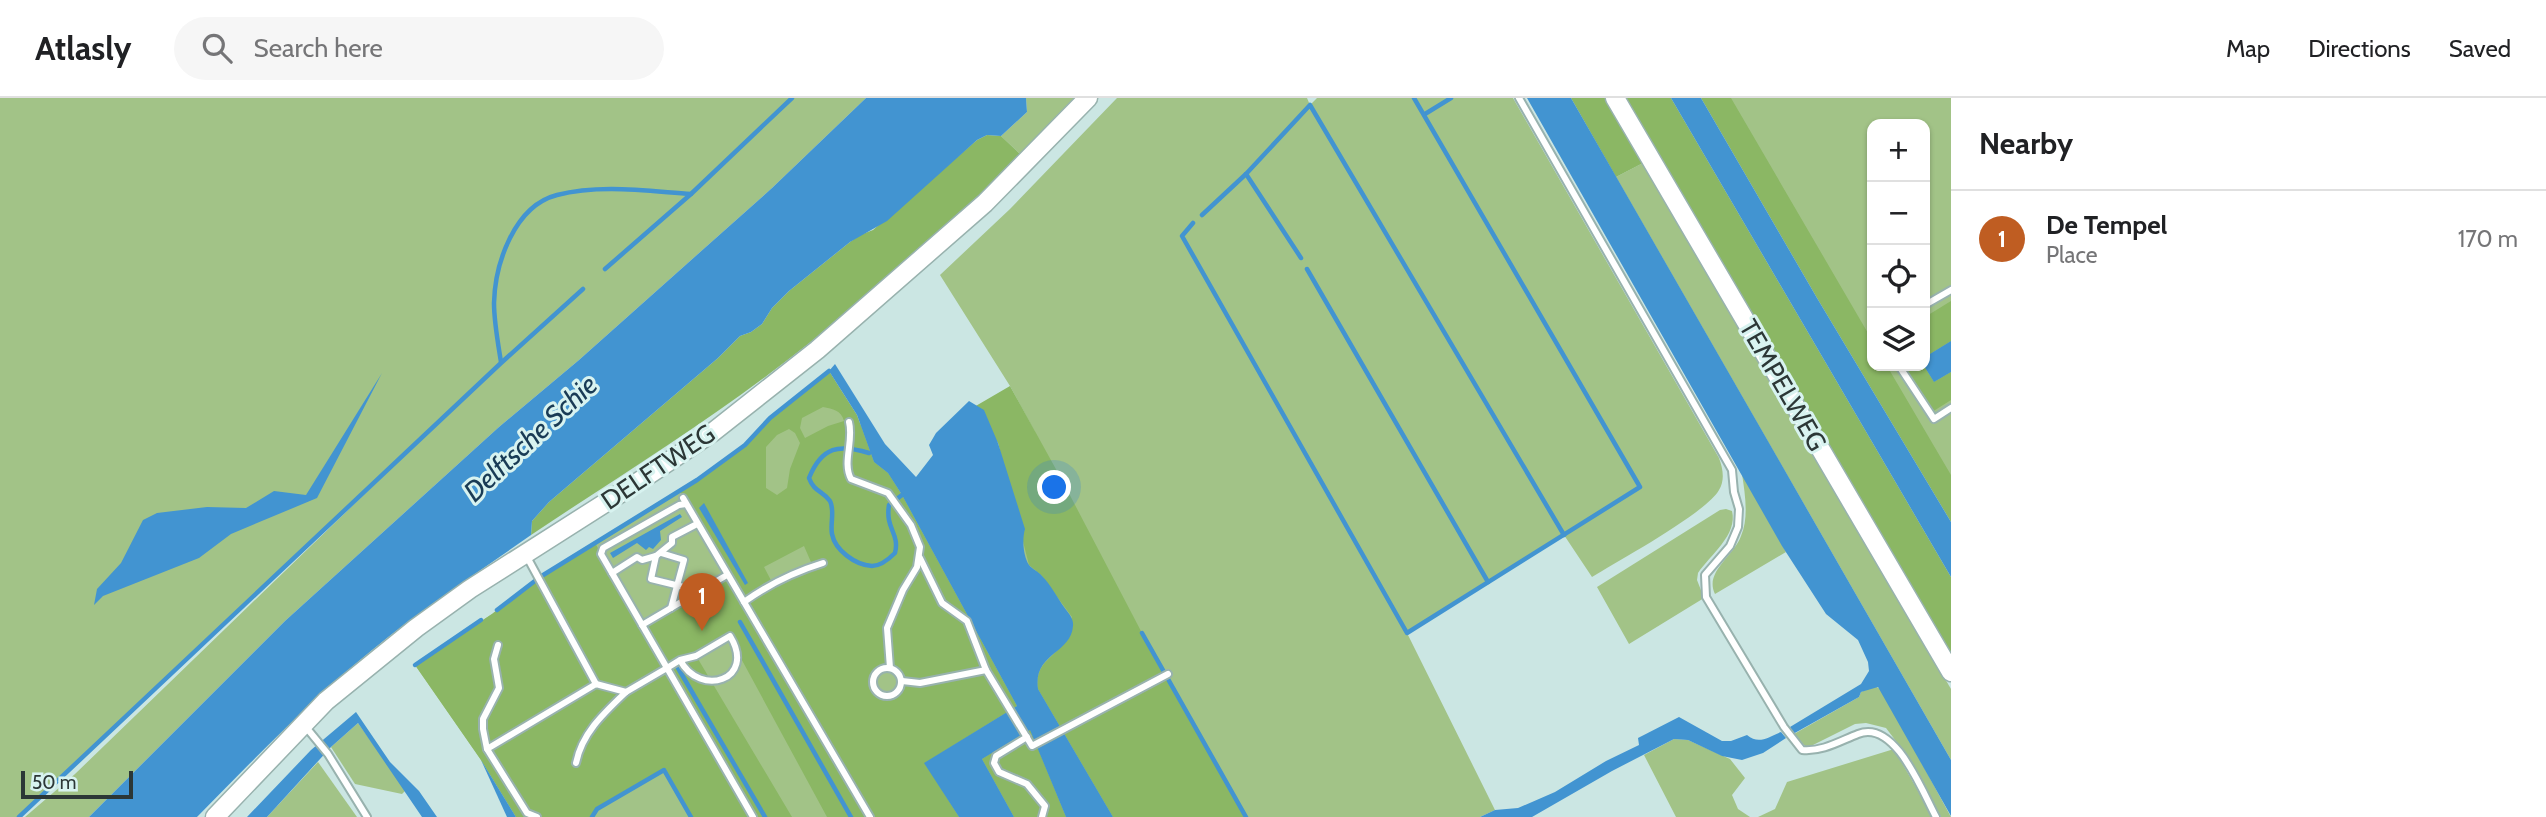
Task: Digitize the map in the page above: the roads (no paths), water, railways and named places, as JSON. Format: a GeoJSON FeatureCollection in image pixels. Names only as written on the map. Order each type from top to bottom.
{"type":"FeatureCollection","features":[{"type":"Feature","properties":{"kind":"street","name":"DELFTWEG"},"geometry":{"type":"LineString","coordinates":[[215,817],[309,730],[336,694],[416,628],[470,589],[713,432],[780,380],[976,211],[1088,98]]}},
{"type":"Feature","properties":{"kind":"street","name":"TEMPELWEG"},"geometry":{"type":"LineString","coordinates":[[1615,98],[1951,671]]}},
{"type":"Feature","properties":{"kind":"lane"},"geometry":{"type":"LineString","coordinates":[[1519,98],[1732,470],[1739,509],[1738,527],[1730,546],[1705,575],[1706,597],[1784,727],[1802,750],[1814,751],[1865,731],[1882,733],[1898,748],[1936,817]]}},
{"type":"Feature","properties":{"kind":"lane"},"geometry":{"type":"LineString","coordinates":[[1930,302],[1951,290]]}},
{"type":"Feature","properties":{"kind":"lane"},"geometry":{"type":"LineString","coordinates":[[1902,371],[1934,419],[1951,408]]}},
{"type":"Feature","properties":{"kind":"lane"},"geometry":{"type":"LineString","coordinates":[[849,422],[851,442],[847,466],[851,479],[888,494],[898,505],[920,547],[920,558],[887,628],[890,668]]}},
{"type":"Feature","properties":{"kind":"lane"},"geometry":{"type":"LineString","coordinates":[[753,817],[601,554],[603,548],[684,501],[870,817]]}},
{"type":"Feature","properties":{"kind":"lane"},"geometry":{"type":"LineString","coordinates":[[612,573],[637,557],[642,560],[658,555],[671,543],[672,537],[697,524]]}},
{"type":"Feature","properties":{"kind":"lane"},"geometry":{"type":"LineString","coordinates":[[526,554],[596,684]]}},
{"type":"Feature","properties":{"kind":"lane"},"geometry":{"type":"LineString","coordinates":[[658,555],[684,560],[671,608]]}},
{"type":"Feature","properties":{"kind":"lane"},"geometry":{"type":"LineString","coordinates":[[658,555],[651,579],[700,591]]}},
{"type":"Feature","properties":{"kind":"lane"},"geometry":{"type":"LineString","coordinates":[[920,558],[942,603],[967,621],[986,670],[1034,747],[1168,674]]}},
{"type":"Feature","properties":{"kind":"lane"},"geometry":{"type":"LineString","coordinates":[[744,602],[767,585],[823,563]]}},
{"type":"Feature","properties":{"kind":"lane"},"geometry":{"type":"LineString","coordinates":[[642,625],[727,575]]}},
{"type":"Feature","properties":{"kind":"lane"},"geometry":{"type":"LineString","coordinates":[[576,763],[586,735],[626,692],[680,660],[696,656],[730,636],[739,655],[734,670],[722,679],[715,680],[691,675],[680,660]]}},
{"type":"Feature","properties":{"kind":"lane"},"geometry":{"type":"LineString","coordinates":[[498,645],[494,659],[499,688],[483,719],[487,748],[527,813],[537,817]]}},
{"type":"Feature","properties":{"kind":"lane"},"geometry":{"type":"LineString","coordinates":[[890,668],[896,670],[902,681],[895,694],[889,697],[875,691],[872,682],[879,671],[890,668]]}},
{"type":"Feature","properties":{"kind":"lane"},"geometry":{"type":"LineString","coordinates":[[902,681],[920,683],[986,670]]}},
{"type":"Feature","properties":{"kind":"lane"},"geometry":{"type":"LineString","coordinates":[[487,748],[596,684],[626,692]]}},
{"type":"Feature","properties":{"kind":"lane"},"geometry":{"type":"LineString","coordinates":[[309,730],[328,754],[367,817]]}},
{"type":"Feature","properties":{"kind":"lane"},"geometry":{"type":"LineString","coordinates":[[1026,735],[996,756],[994,763],[999,772],[1027,784],[1045,806],[1042,817]]}},
{"type":"Feature","properties":{"kind":"water","name":"Delftsche Schie"},"geometry":{"type":"Polygon","coordinates":[[[866,98],[1026,98],[1027,112],[1001,136],[987,135],[977,140],[887,221],[850,242],[789,291],[772,308],[762,324],[740,336],[718,358],[549,502],[532,521],[531,535],[430,606],[348,670],[197,817],[89,817],[285,621],[499,427],[579,360],[772,188],[866,98]]]}},
{"type":"Feature","properties":{"kind":"water"},"geometry":{"type":"Polygon","coordinates":[[[1527,98],[1571,98],[1951,760],[1951,816],[1878,687],[1861,692],[1859,697],[1793,734],[1790,727],[1861,684],[1869,671],[1868,662],[1858,640],[1826,614],[1782,546],[1527,98]]]}},
{"type":"Feature","properties":{"kind":"water"},"geometry":{"type":"Polygon","coordinates":[[[1671,98],[1701,98],[1951,522],[1951,577],[1671,98]]]}},
{"type":"Feature","properties":{"kind":"water"},"geometry":{"type":"Polygon","coordinates":[[[1951,341],[1951,372],[1934,382],[1927,371],[1930,371],[1930,354],[1951,341]]]}},
{"type":"Feature","properties":{"kind":"water"},"geometry":{"type":"Polygon","coordinates":[[[835,364],[885,444],[916,477],[933,455],[929,445],[936,433],[969,401],[984,410],[998,443],[1025,529],[1024,547],[1027,561],[1048,583],[1073,620],[1071,635],[1066,643],[1041,668],[1038,689],[1113,817],[1066,817],[1030,730],[982,759],[1014,817],[959,817],[924,763],[1017,706],[902,495],[888,473],[874,462],[857,415],[829,371],[835,364]]]}},
{"type":"Feature","properties":{"kind":"water"},"geometry":{"type":"Polygon","coordinates":[[[382,373],[317,498],[231,534],[199,558],[103,596],[94,605],[97,589],[121,563],[143,520],[157,513],[207,507],[246,508],[274,491],[306,495],[382,373]]]}},
{"type":"Feature","properties":{"kind":"water"},"geometry":{"type":"Polygon","coordinates":[[[704,503],[748,583],[745,585],[699,508],[704,503]]]}},
{"type":"Feature","properties":{"kind":"water"},"geometry":{"type":"Polygon","coordinates":[[[680,514],[682,517],[660,531],[661,540],[653,549],[649,547],[646,550],[637,543],[613,558],[610,553],[680,514]]]}},
{"type":"Feature","properties":{"kind":"water"},"geometry":{"type":"Polygon","coordinates":[[[356,712],[390,762],[419,791],[437,817],[422,817],[358,723],[331,747],[267,817],[247,817],[311,750],[356,712]]]}},
{"type":"Feature","properties":{"kind":"water"},"geometry":{"type":"Polygon","coordinates":[[[1679,717],[1722,741],[1731,741],[1747,735],[1760,740],[1781,732],[1786,738],[1763,753],[1742,760],[1722,756],[1688,740],[1674,739],[1532,817],[1480,817],[1495,810],[1518,808],[1555,792],[1606,761],[1639,745],[1638,738],[1679,717]]]}},
{"type":"Feature","properties":{"kind":"water"},"geometry":{"type":"Polygon","coordinates":[[[481,760],[516,817],[507,817],[481,760]]]}},
{"type":"Feature","properties":{"kind":"waterway"},"geometry":{"type":"LineString","coordinates":[[605,269],[691,194],[792,98]]}},
{"type":"Feature","properties":{"kind":"waterway"},"geometry":{"type":"LineString","coordinates":[[1193,223],[1182,236],[1407,633],[1640,487],[1414,98]]}},
{"type":"Feature","properties":{"kind":"waterway"},"geometry":{"type":"LineString","coordinates":[[1425,114],[1451,98]]}},
{"type":"Feature","properties":{"kind":"waterway"},"geometry":{"type":"LineString","coordinates":[[1202,215],[1246,174],[1310,105],[1564,535]]}},
{"type":"Feature","properties":{"kind":"waterway"},"geometry":{"type":"LineString","coordinates":[[1246,174],[1301,258]]}},
{"type":"Feature","properties":{"kind":"waterway"},"geometry":{"type":"LineString","coordinates":[[501,362],[494,310],[498,271],[510,238],[529,211],[542,201],[557,195],[590,190],[624,189],[691,194]]}},
{"type":"Feature","properties":{"kind":"waterway"},"geometry":{"type":"LineString","coordinates":[[1307,269],[1488,582]]}},
{"type":"Feature","properties":{"kind":"waterway"},"geometry":{"type":"LineString","coordinates":[[19,817],[583,289]]}},
{"type":"Feature","properties":{"kind":"waterway"},"geometry":{"type":"LineString","coordinates":[[497,610],[540,577],[697,480],[745,445],[770,418],[829,371]]}},
{"type":"Feature","properties":{"kind":"waterway"},"geometry":{"type":"LineString","coordinates":[[869,453],[849,449],[833,450],[820,459],[809,478],[813,486],[830,501],[832,534],[841,551],[859,563],[872,566],[893,555],[896,540],[889,520],[889,505],[902,495]]}},
{"type":"Feature","properties":{"kind":"waterway"},"geometry":{"type":"LineString","coordinates":[[415,665],[481,620]]}},
{"type":"Feature","properties":{"kind":"waterway"},"geometry":{"type":"LineString","coordinates":[[740,622],[851,817]]}},
{"type":"Feature","properties":{"kind":"waterway"},"geometry":{"type":"LineString","coordinates":[[1142,633],[1246,817]]}},
{"type":"Feature","properties":{"kind":"waterway"},"geometry":{"type":"LineString","coordinates":[[678,668],[765,817]]}},
{"type":"Feature","properties":{"kind":"waterway"},"geometry":{"type":"LineString","coordinates":[[592,817],[597,809],[664,770],[691,817]]}},
{"type":"Feature","properties":{"kind":"place","name":"De Tempel"},"geometry":{"type":"Point","coordinates":[702,631]}}]}
